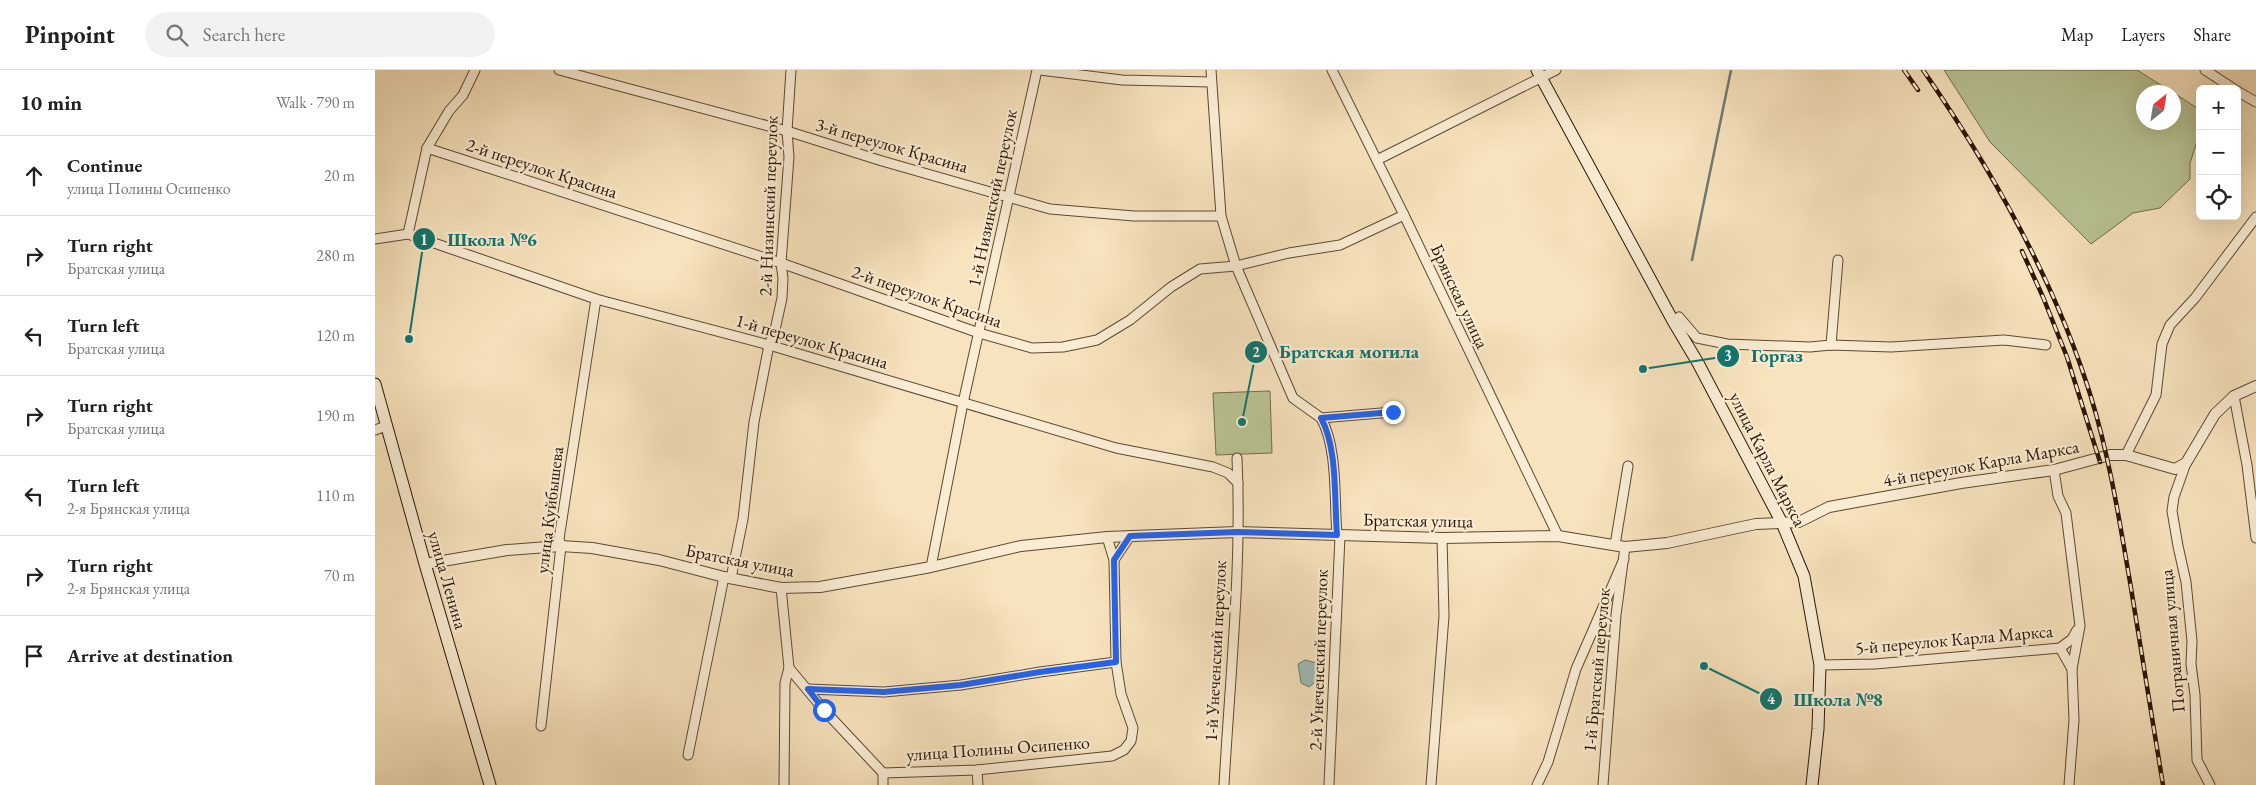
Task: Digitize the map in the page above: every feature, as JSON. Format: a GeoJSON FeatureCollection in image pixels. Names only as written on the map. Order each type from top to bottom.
{"type":"FeatureCollection","features":[{"type":"Feature","properties":{"kind":"main road","name":"улица Карла Маркса"},"geometry":{"type":"LineString","coordinates":[[1539,74],[1673,321],[1698,363],[1782,523],[1804,576],[1820,665],[1818,730],[1812,785]]}},
{"type":"Feature","properties":{"kind":"main road","name":"улица Ленина"},"geometry":{"type":"LineString","coordinates":[[375,384],[381,428],[425,564],[490,785]]}},
{"type":"Feature","properties":{"kind":"street"},"geometry":{"type":"LineString","coordinates":[[408,234],[427,148],[449,111],[463,95],[475,70]]}},
{"type":"Feature","properties":{"kind":"street","name":"3-й переулок Красина"},"geometry":{"type":"LineString","coordinates":[[559,70],[787,132],[882,162],[1050,209],[1134,216],[1221,216]]}},
{"type":"Feature","properties":{"kind":"street","name":"2-й Низинский переулок"},"geometry":{"type":"LineString","coordinates":[[688,755],[727,577],[743,519],[754,422],[769,345],[775,330],[782,298],[783,278],[781,263],[789,157],[787,132],[791,70]]}},
{"type":"Feature","properties":{"kind":"street"},"geometry":{"type":"LineString","coordinates":[[1038,70],[1122,80],[1211,82]]}},
{"type":"Feature","properties":{"kind":"street","name":"1-й Низинский переулок"},"geometry":{"type":"LineString","coordinates":[[931,567],[963,402],[1038,70]]}},
{"type":"Feature","properties":{"kind":"street"},"geometry":{"type":"LineString","coordinates":[[1211,70],[1221,216],[1236,266],[1293,398],[1321,418],[1393,412]]}},
{"type":"Feature","properties":{"kind":"street","name":"Брянская улица"},"geometry":{"type":"LineString","coordinates":[[1331,70],[1404,215],[1558,536]]}},
{"type":"Feature","properties":{"kind":"street"},"geometry":{"type":"LineString","coordinates":[[1377,160],[1539,74],[1556,70]]}},
{"type":"Feature","properties":{"kind":"street"},"geometry":{"type":"LineString","coordinates":[[2205,70],[2228,85]]}},
{"type":"Feature","properties":{"kind":"street"},"geometry":{"type":"LineString","coordinates":[[2241,93],[2256,102]]}},
{"type":"Feature","properties":{"kind":"street","name":"2-й переулок Красина"},"geometry":{"type":"LineString","coordinates":[[427,148],[781,263],[979,333],[1031,348],[1063,347],[1097,340],[1130,320],[1171,287],[1200,269],[1236,266],[1289,253],[1340,245],[1404,215]]}},
{"type":"Feature","properties":{"kind":"street"},"geometry":{"type":"LineString","coordinates":[[2126,455],[2157,395],[2162,344],[2170,325],[2195,298],[2256,217]]}},
{"type":"Feature","properties":{"kind":"street","name":"1-й переулок Красина"},"geometry":{"type":"LineString","coordinates":[[375,239],[408,234],[596,299],[769,345],[1116,448],[1213,467],[1228,473],[1238,483]]}},
{"type":"Feature","properties":{"kind":"street"},"geometry":{"type":"LineString","coordinates":[[1831,345],[1838,260]]}},
{"type":"Feature","properties":{"kind":"street","name":"улица Куйбышева"},"geometry":{"type":"LineString","coordinates":[[541,726],[561,546],[559,539],[596,299]]}},
{"type":"Feature","properties":{"kind":"street"},"geometry":{"type":"LineString","coordinates":[[1673,321],[1679,317],[1697,338],[1727,344],[1891,347],[2004,340],[2046,345]]}},
{"type":"Feature","properties":{"kind":"street"},"geometry":{"type":"LineString","coordinates":[[2186,463],[2215,414],[2234,396],[2256,386]]}},
{"type":"Feature","properties":{"kind":"street"},"geometry":{"type":"LineString","coordinates":[[2234,396],[2247,465],[2256,538]]}},
{"type":"Feature","properties":{"kind":"street","name":"2-й Унеченский переулок"},"geometry":{"type":"LineString","coordinates":[[1321,418],[1327,428],[1331,450],[1338,535],[1329,785]]}},
{"type":"Feature","properties":{"kind":"street","name":"4-й переулок Карла Маркса"},"geometry":{"type":"LineString","coordinates":[[1782,523],[1799,522],[1829,507],[1862,500],[1961,483],[2054,470],[2106,456],[2126,455],[2175,469],[2186,463]]}},
{"type":"Feature","properties":{"kind":"street","name":"1-й Унеченский переулок"},"geometry":{"type":"LineString","coordinates":[[1224,785],[1237,532],[1237,458]]}},
{"type":"Feature","properties":{"kind":"street","name":"Пограничная улица"},"geometry":{"type":"LineString","coordinates":[[2186,463],[2174,497],[2172,511],[2177,546],[2186,582],[2192,641],[2191,664],[2195,695],[2197,760],[2210,785]]}},
{"type":"Feature","properties":{"kind":"street"},"geometry":{"type":"LineString","coordinates":[[1620,546],[1628,466]]}},
{"type":"Feature","properties":{"kind":"street"},"geometry":{"type":"LineString","coordinates":[[2054,470],[2058,496],[2067,520],[2080,626],[2072,669],[2073,720],[2069,785]]}},
{"type":"Feature","properties":{"kind":"street","name":"Братская улица"},"geometry":{"type":"LineString","coordinates":[[425,564],[507,550],[561,546],[592,548],[659,560],[781,588],[820,588],[931,567],[1021,546],[1107,537],[1237,532],[1442,538],[1558,536],[1620,546],[1667,543],[1757,524],[1782,523]]}},
{"type":"Feature","properties":{"kind":"street"},"geometry":{"type":"LineString","coordinates":[[1114,560],[1130,536]]}},
{"type":"Feature","properties":{"kind":"street"},"geometry":{"type":"LineString","coordinates":[[808,689],[884,692],[961,685],[1116,662],[1114,560],[1107,537]]}},
{"type":"Feature","properties":{"kind":"street"},"geometry":{"type":"LineString","coordinates":[[1431,785],[1444,616],[1442,538]]}},
{"type":"Feature","properties":{"kind":"street","name":"1-й Братский переулок"},"geometry":{"type":"LineString","coordinates":[[1603,785],[1616,615],[1624,559],[1620,546]]}},
{"type":"Feature","properties":{"kind":"street","name":"1-й Братский переулок"},"geometry":{"type":"LineString","coordinates":[[1537,785],[1548,762],[1576,669],[1624,559]]}},
{"type":"Feature","properties":{"kind":"street"},"geometry":{"type":"LineString","coordinates":[[781,588],[789,668],[785,683],[784,785]]}},
{"type":"Feature","properties":{"kind":"street","name":"5-й переулок Карла Маркса"},"geometry":{"type":"LineString","coordinates":[[1820,665],[1873,664],[2060,648],[2072,639],[2080,626]]}},
{"type":"Feature","properties":{"kind":"street"},"geometry":{"type":"LineString","coordinates":[[2060,648],[2072,669]]}},
{"type":"Feature","properties":{"kind":"street","name":"улица Полины Осипенко"},"geometry":{"type":"LineString","coordinates":[[789,668],[824,710],[883,772],[977,770],[1113,756],[1124,750],[1131,741],[1133,728],[1121,694],[1116,662]]}},
{"type":"Feature","properties":{"kind":"street"},"geometry":{"type":"LineString","coordinates":[[977,770],[978,785]]}},
{"type":"Feature","properties":{"kind":"street"},"geometry":{"type":"LineString","coordinates":[[883,772],[883,785]]}},
{"type":"Feature","properties":{"kind":"green space"},"geometry":{"type":"Polygon","coordinates":[[[1944,70],[2137,70],[2161,85],[2136,85],[2136,130],[2181,130],[2181,98],[2196,107],[2196,144],[2190,163],[2190,179],[2160,208],[2133,213],[2091,244],[1990,142],[1944,70]]]}},
{"type":"Feature","properties":{"kind":"green space"},"geometry":{"type":"Polygon","coordinates":[[[1270,391],[1272,453],[1216,455],[1213,393],[1270,391]]]}},
{"type":"Feature","properties":{"kind":"water"},"geometry":{"type":"Polygon","coordinates":[[[1305,660],[1317,663],[1320,666],[1318,680],[1309,687],[1301,683],[1298,664],[1305,660]]]}},
{"type":"Feature","properties":{"kind":"waterway"},"geometry":{"type":"LineString","coordinates":[[1692,260],[1731,70]]}},
{"type":"Feature","properties":{"kind":"railway"},"geometry":{"type":"LineString","coordinates":[[1904,70],[1918,90]]}},
{"type":"Feature","properties":{"kind":"railway"},"geometry":{"type":"LineString","coordinates":[[1923,70],[1973,147],[2019,227],[2059,311],[2091,397],[2104,444],[2119,516],[2163,785]]}},
{"type":"Feature","properties":{"kind":"railway"},"geometry":{"type":"LineString","coordinates":[[2022,251],[2067,357],[2100,462]]}},
{"type":"Feature","properties":{"kind":"place","name":"Школа №6"},"geometry":{"type":"Point","coordinates":[409,339]}},
{"type":"Feature","properties":{"kind":"place","name":"Горгаз"},"geometry":{"type":"Point","coordinates":[1643,369]}},
{"type":"Feature","properties":{"kind":"place","name":"Братская могила"},"geometry":{"type":"Point","coordinates":[1242,422]}},
{"type":"Feature","properties":{"kind":"place","name":"Школа №8"},"geometry":{"type":"Point","coordinates":[1704,666]}},
{"type":"Feature","properties":{"kind":"route"},"geometry":{"type":"LineString","coordinates":[[824,710],[808,689],[884,692],[961,685],[1116,662],[1114,560],[1130,536],[1237,532],[1337,535],[1331,450],[1327,428],[1321,418],[1393,412]]}}]}
